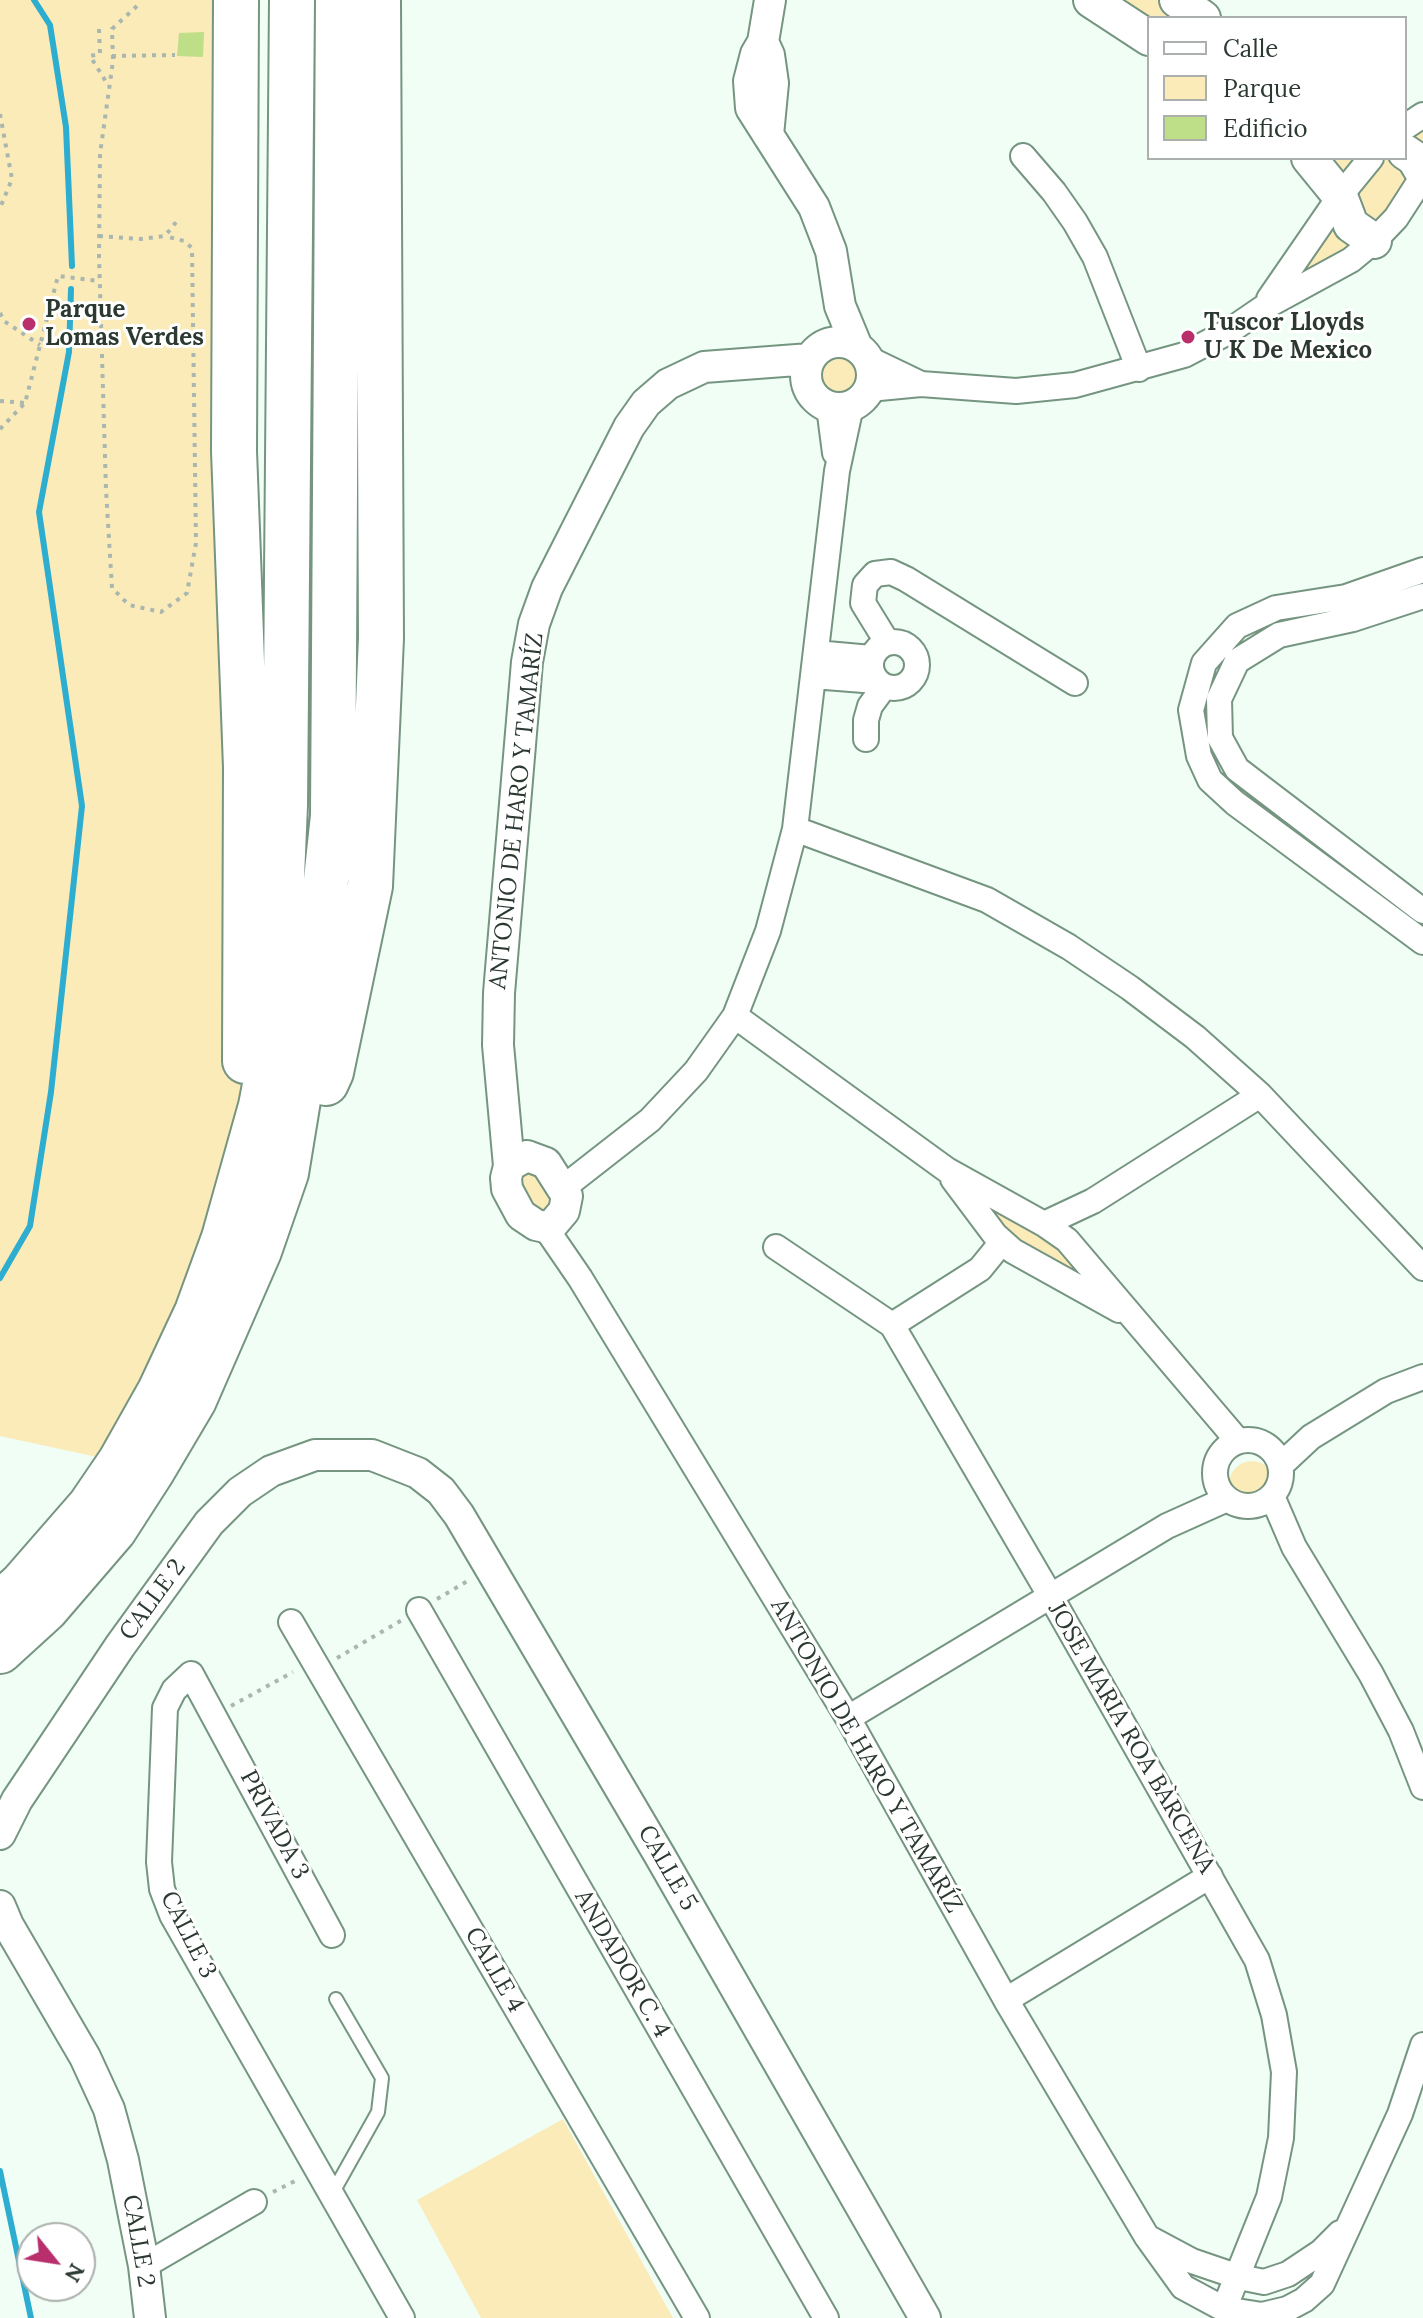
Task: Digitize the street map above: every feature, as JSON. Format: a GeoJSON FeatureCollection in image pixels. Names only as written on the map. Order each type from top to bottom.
{"type":"FeatureCollection","features":[{"type":"Feature","properties":{"kind":"highway"},"geometry":{"type":"LineString","coordinates":[[0,1651],[46,1609],[114,1530],[194,1400],[259,1251],[266,1168],[234,451],[236,0]]}},
{"type":"Feature","properties":{"kind":"highway"},"geometry":{"type":"LineString","coordinates":[[266,1168],[261,1106],[277,997],[285,805],[292,0]]}},
{"type":"Feature","properties":{"kind":"highway"},"geometry":{"type":"LineString","coordinates":[[266,1168],[310,1027],[333,816],[338,0]]}},
{"type":"Feature","properties":{"kind":"highway"},"geometry":{"type":"LineString","coordinates":[[0,1604],[22,1584],[90,1506],[120,1462],[160,1391],[197,1312],[224,1238],[266,1168],[331,1072],[370,886],[381,638],[378,0]]}},
{"type":"Feature","properties":{"kind":"main road"},"geometry":{"type":"LineString","coordinates":[[1091,0],[1147,37]]}},
{"type":"Feature","properties":{"kind":"main road"},"geometry":{"type":"LineString","coordinates":[[1177,0],[1200,16]]}},
{"type":"Feature","properties":{"kind":"main road"},"geometry":{"type":"LineString","coordinates":[[1407,153],[1414,158],[1423,174]]}},
{"type":"Feature","properties":{"kind":"main road"},"geometry":{"type":"LineString","coordinates":[[1311,160],[1340,196],[1351,225],[1374,241]]}},
{"type":"Feature","properties":{"kind":"street"},"geometry":{"type":"LineString","coordinates":[[538,1170],[567,1196],[567,1204],[552,1223],[527,1220],[514,1205],[506,1178],[538,1170],[611,1152],[650,1120],[696,1071],[735,1016],[768,931],[795,829],[837,471],[850,401],[872,373],[840,306],[831,251],[814,207],[768,135],[773,83],[769,55],[763,42],[770,0]]}},
{"type":"Feature","properties":{"kind":"street"},"geometry":{"type":"LineString","coordinates":[[1023,156],[1061,202],[1095,257],[1139,369]]}},
{"type":"Feature","properties":{"kind":"street"},"geometry":{"type":"LineString","coordinates":[[1263,308],[1340,196],[1369,160]]}},
{"type":"Feature","properties":{"kind":"street"},"geometry":{"type":"LineString","coordinates":[[840,306],[814,362],[819,402],[850,401],[921,384],[1016,391],[1075,385],[1184,355],[1351,260],[1396,218],[1423,174]]}},
{"type":"Feature","properties":{"kind":"street"},"geometry":{"type":"LineString","coordinates":[[814,362],[843,342],[921,384]]}},
{"type":"Feature","properties":{"kind":"street","name":"ANTONIO DE HARO Y TAMARÍZ"},"geometry":{"type":"LineString","coordinates":[[538,1170],[505,1124],[498,1045],[499,993],[527,662],[534,624],[547,588],[629,427],[646,403],[668,384],[704,367],[814,362]]}},
{"type":"Feature","properties":{"kind":"street"},"geometry":{"type":"LineString","coordinates":[[1423,570],[1346,597],[1276,608],[1237,626],[1204,663],[1191,710],[1199,756],[1210,780],[1235,803],[1423,942]]}},
{"type":"Feature","properties":{"kind":"street"},"geometry":{"type":"LineString","coordinates":[[866,739],[880,667],[863,603],[865,585],[875,574],[891,572],[906,579],[1075,683]]}},
{"type":"Feature","properties":{"kind":"street"},"geometry":{"type":"LineString","coordinates":[[1423,596],[1353,619],[1279,635],[1237,661],[1219,699],[1220,738],[1237,769],[1423,911]]}},
{"type":"Feature","properties":{"kind":"street"},"geometry":{"type":"LineString","coordinates":[[814,665],[880,667]]}},
{"type":"Feature","properties":{"kind":"street"},"geometry":{"type":"LineString","coordinates":[[795,829],[987,900],[1055,939],[1130,988],[1195,1037],[1260,1095],[1423,1268]]}},
{"type":"Feature","properties":{"kind":"street"},"geometry":{"type":"LineString","coordinates":[[735,1016],[947,1170],[1044,1224],[1071,1244],[1139,1321],[1207,1406],[1231,1446]]}},
{"type":"Feature","properties":{"kind":"street"},"geometry":{"type":"LineString","coordinates":[[1044,1224],[1093,1201],[1260,1095]]}},
{"type":"Feature","properties":{"kind":"street"},"geometry":{"type":"LineString","coordinates":[[947,1170],[998,1238],[1027,1259],[1139,1321]]}},
{"type":"Feature","properties":{"kind":"street"},"geometry":{"type":"LineString","coordinates":[[1056,1274],[1070,1265],[1071,1244],[1093,1201]]}},
{"type":"Feature","properties":{"kind":"street"},"geometry":{"type":"LineString","coordinates":[[980,1269],[998,1238],[995,1224],[1009,1211],[1019,1210]]}},
{"type":"Feature","properties":{"kind":"street","name":"ANTONIO DE HARO Y TAMARÍZ"},"geometry":{"type":"LineString","coordinates":[[552,1223],[580,1278],[848,1718],[1006,2000],[1147,2237],[1183,2287],[1224,2309],[1262,2315],[1287,2309],[1304,2300],[1322,2284],[1400,2114],[1423,2045]]}},
{"type":"Feature","properties":{"kind":"street","name":"JOSE MARIA ROA BÀRCENA"},"geometry":{"type":"LineString","coordinates":[[776,1247],[892,1325],[1257,1960],[1274,2015],[1284,2072],[1281,2138],[1269,2197],[1224,2309]]}},
{"type":"Feature","properties":{"kind":"street"},"geometry":{"type":"LineString","coordinates":[[892,1325],[980,1269],[1027,1259]]}},
{"type":"Feature","properties":{"kind":"street"},"geometry":{"type":"LineString","coordinates":[[1386,1391],[1423,1357]]}},
{"type":"Feature","properties":{"kind":"street"},"geometry":{"type":"LineString","coordinates":[[1275,1456],[1386,1391],[1423,1377]]}},
{"type":"Feature","properties":{"kind":"street"},"geometry":{"type":"LineString","coordinates":[[848,1718],[1167,1526],[1231,1496],[1263,1503],[1280,1485],[1275,1456],[1249,1439],[1231,1446],[1218,1459],[1215,1474],[1231,1496],[1294,1547]]}},
{"type":"Feature","properties":{"kind":"street","name":"CALLE 2"},"geometry":{"type":"LineString","coordinates":[[0,1834],[17,1800],[120,1646],[209,1523],[240,1492],[271,1471],[315,1455],[372,1455]]}},
{"type":"Feature","properties":{"kind":"street","name":"CALLE 5"},"geometry":{"type":"LineString","coordinates":[[372,1455],[418,1473],[441,1491],[459,1515],[652,1842],[925,2318]]}},
{"type":"Feature","properties":{"kind":"street"},"geometry":{"type":"LineString","coordinates":[[1272,1496],[1294,1547],[1371,1674],[1401,1731],[1423,1787]]}},
{"type":"Feature","properties":{"kind":"street","name":"ANDADOR C. 4"},"geometry":{"type":"LineString","coordinates":[[419,1610],[826,2318]]}},
{"type":"Feature","properties":{"kind":"street","name":"CALLE 4"},"geometry":{"type":"LineString","coordinates":[[291,1622],[697,2318]]}},
{"type":"Feature","properties":{"kind":"street","name":"CALLE 3"},"geometry":{"type":"LineString","coordinates":[[215,1715],[191,1674],[174,1690],[165,1708],[159,1862],[162,1889],[172,1915],[402,2318]]}},
{"type":"Feature","properties":{"kind":"street","name":"PRIVADA 3"},"geometry":{"type":"LineString","coordinates":[[215,1715],[332,1935]]}},
{"type":"Feature","properties":{"kind":"street"},"geometry":{"type":"LineString","coordinates":[[1006,2000],[1210,1876]]}},
{"type":"Feature","properties":{"kind":"street","name":"CALLE 2"},"geometry":{"type":"LineString","coordinates":[[0,1906],[85,2057],[109,2109],[123,2160],[144,2266],[150,2318]]}},
{"type":"Feature","properties":{"kind":"street"},"geometry":{"type":"LineString","coordinates":[[144,2266],[254,2202]]}},
{"type":"Feature","properties":{"kind":"street","name":"ANTONIO DE HARO Y TAMARÍZ"},"geometry":{"type":"LineString","coordinates":[[1147,2237],[1192,2261],[1264,2282],[1288,2274],[1321,2252],[1353,2220]]}},
{"type":"Feature","properties":{"kind":"lane"},"geometry":{"type":"LineString","coordinates":[[332,2194],[378,2112],[382,2078],[336,1999]]}},
{"type":"Feature","properties":{"kind":"path"},"geometry":{"type":"LineString","coordinates":[[98,236],[141,239],[165,236],[184,241],[192,248],[196,543],[187,593],[161,612],[129,605],[112,588],[109,579],[98,236],[100,154],[112,56],[112,29],[137,6]]}},
{"type":"Feature","properties":{"kind":"path"},"geometry":{"type":"LineString","coordinates":[[99,29],[100,54],[90,56],[109,87]]}},
{"type":"Feature","properties":{"kind":"path"},"geometry":{"type":"LineString","coordinates":[[112,56],[175,55]]}},
{"type":"Feature","properties":{"kind":"path"},"geometry":{"type":"LineString","coordinates":[[0,114],[12,179],[0,208]]}},
{"type":"Feature","properties":{"kind":"path"},"geometry":{"type":"LineString","coordinates":[[165,236],[177,221]]}},
{"type":"Feature","properties":{"kind":"path"},"geometry":{"type":"LineString","coordinates":[[0,429],[25,403],[58,276],[99,281]]}},
{"type":"Feature","properties":{"kind":"path"},"geometry":{"type":"LineString","coordinates":[[0,313],[4,321],[40,345]]}},
{"type":"Feature","properties":{"kind":"path"},"geometry":{"type":"LineString","coordinates":[[0,401],[25,403]]}},
{"type":"Feature","properties":{"kind":"path"},"geometry":{"type":"LineString","coordinates":[[215,1715],[314,1660]]}},
{"type":"Feature","properties":{"kind":"path"},"geometry":{"type":"LineString","coordinates":[[254,2202],[317,2170]]}},
{"type":"Feature","properties":{"kind":"green space"},"geometry":{"type":"Polygon","coordinates":[[[0,0],[235,0],[246,1162],[120,1462],[0,1436],[0,0]]]}},
{"type":"Feature","properties":{"kind":"green space"},"geometry":{"type":"Polygon","coordinates":[[[1091,0],[1177,0],[1200,16],[1147,17],[1091,0]]]}},
{"type":"Feature","properties":{"kind":"green space"},"geometry":{"type":"Polygon","coordinates":[[[1423,115],[1423,176],[1396,218],[1263,307],[1340,196],[1311,160],[1407,160],[1407,126],[1423,115]]]}},
{"type":"Feature","properties":{"kind":"green space"},"geometry":{"type":"Polygon","coordinates":[[[843,342],[867,358],[871,375],[869,389],[857,403],[819,402],[807,385],[805,372],[818,349],[843,342]]]}},
{"type":"Feature","properties":{"kind":"green space"},"geometry":{"type":"Polygon","coordinates":[[[521,1157],[567,1196],[545,1227],[509,1166],[521,1157]]]}},
{"type":"Feature","properties":{"kind":"green space"},"geometry":{"type":"Polygon","coordinates":[[[947,1170],[1044,1224],[1139,1321],[1027,1259],[947,1170]]]}},
{"type":"Feature","properties":{"kind":"green space"},"geometry":{"type":"Polygon","coordinates":[[[1252,1461],[1268,1468],[1275,1484],[1268,1500],[1252,1507],[1236,1500],[1229,1484],[1236,1468],[1252,1461]]]}},
{"type":"Feature","properties":{"kind":"green space"},"geometry":{"type":"Polygon","coordinates":[[[563,2119],[673,2318],[481,2318],[417,2200],[563,2119]]]}},
{"type":"Feature","properties":{"kind":"building"},"geometry":{"type":"Polygon","coordinates":[[[204,32],[203,57],[177,56],[179,33],[204,32]]]}},
{"type":"Feature","properties":{"kind":"waterway"},"geometry":{"type":"LineString","coordinates":[[34,0],[50,25],[66,127],[72,266]]}},
{"type":"Feature","properties":{"kind":"waterway"},"geometry":{"type":"LineString","coordinates":[[0,1278],[30,1226],[51,1092],[82,806],[39,512],[69,352],[71,289]]}},
{"type":"Feature","properties":{"kind":"waterway"},"geometry":{"type":"LineString","coordinates":[[0,2171],[31,2318]]}},
{"type":"Feature","properties":{"kind":"place","name":"Parque Lomas Verdes"},"geometry":{"type":"Point","coordinates":[29,324]}},
{"type":"Feature","properties":{"kind":"place","name":"Tuscor Lloyds U K De Mexico"},"geometry":{"type":"Point","coordinates":[1188,337]}}]}
